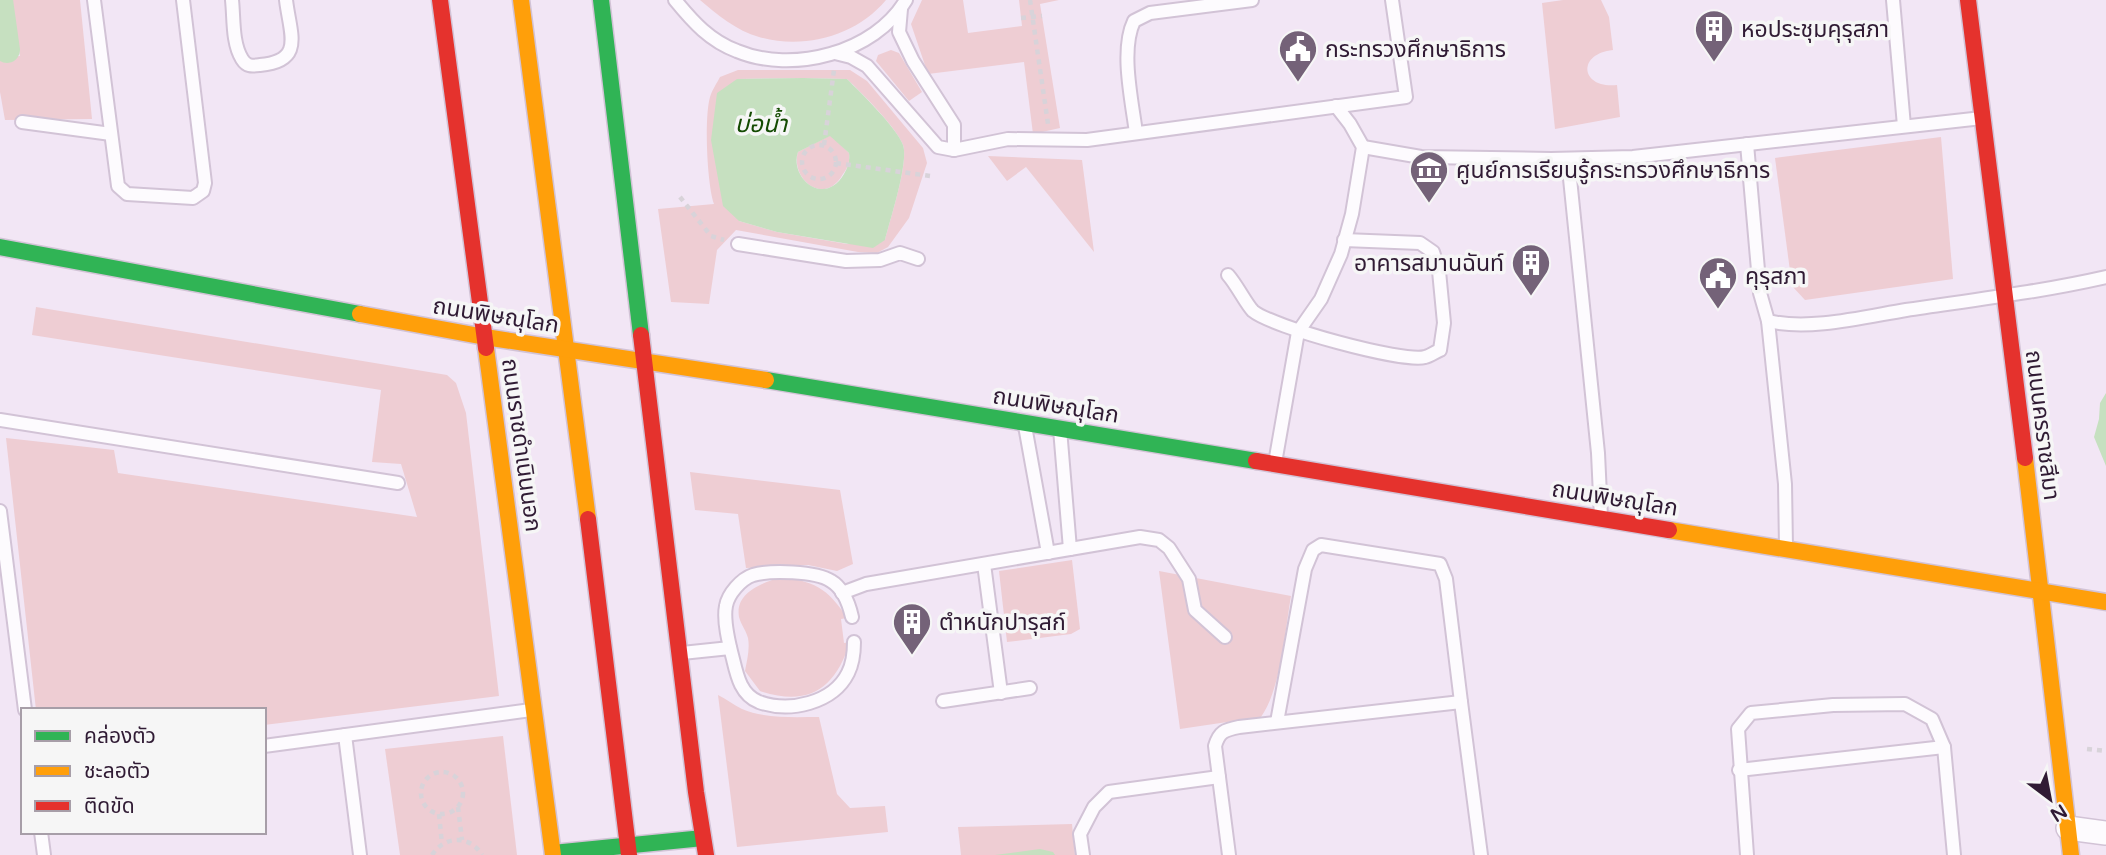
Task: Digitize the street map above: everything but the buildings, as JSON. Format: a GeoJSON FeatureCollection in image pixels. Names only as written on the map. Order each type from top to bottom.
{"type":"FeatureCollection","features":[{"type":"Feature","properties":{"kind":"main road","name":"ถนนราชดำเนินนอก"},"geometry":{"type":"LineString","coordinates":[[440,0],[553,854]]}},
{"type":"Feature","properties":{"kind":"main road"},"geometry":{"type":"LineString","coordinates":[[521,0],[568,349],[629,850]]}},
{"type":"Feature","properties":{"kind":"main road"},"geometry":{"type":"LineString","coordinates":[[601,0],[679,653],[706,855]]}},
{"type":"Feature","properties":{"kind":"main road","name":"ถนนนครราชสีมา"},"geometry":{"type":"LineString","coordinates":[[1968,0],[2071,855]]}},
{"type":"Feature","properties":{"kind":"main road","name":"ถนนพิษณุโลก"},"geometry":{"type":"LineString","coordinates":[[0,247],[485,337],[645,360],[2106,602]]}},
{"type":"Feature","properties":{"kind":"main road"},"geometry":{"type":"LineString","coordinates":[[553,854],[629,850],[703,838]]}},
{"type":"Feature","properties":{"kind":"street"},"geometry":{"type":"LineString","coordinates":[[2068,828],[2106,833]]}},
{"type":"Feature","properties":{"kind":"lane"},"geometry":{"type":"LineString","coordinates":[[94,0],[117,179],[122,191],[127,194],[192,198],[203,191],[205,183],[183,0]]}},
{"type":"Feature","properties":{"kind":"lane"},"geometry":{"type":"LineString","coordinates":[[232,0],[237,49],[245,63],[250,66],[278,63],[288,55],[292,47],[286,0]]}},
{"type":"Feature","properties":{"kind":"lane"},"geometry":{"type":"LineString","coordinates":[[675,0],[698,29],[737,51],[781,61],[826,57],[867,39],[904,4]]}},
{"type":"Feature","properties":{"kind":"lane"},"geometry":{"type":"LineString","coordinates":[[1136,133],[1129,70],[1128,32],[1133,21],[1150,13],[1252,0]]}},
{"type":"Feature","properties":{"kind":"lane"},"geometry":{"type":"LineString","coordinates":[[835,53],[867,66],[938,147],[954,150],[1008,139],[1087,140],[1406,97],[1392,0]]}},
{"type":"Feature","properties":{"kind":"lane"},"geometry":{"type":"LineString","coordinates":[[1893,0],[1904,126]]}},
{"type":"Feature","properties":{"kind":"lane"},"geometry":{"type":"LineString","coordinates":[[904,4],[899,32],[913,61],[954,125],[954,150]]}},
{"type":"Feature","properties":{"kind":"lane"},"geometry":{"type":"LineString","coordinates":[[1275,465],[1298,332],[1321,299],[1345,240],[1352,214],[1363,147],[1336,106]]}},
{"type":"Feature","properties":{"kind":"lane"},"geometry":{"type":"LineString","coordinates":[[1363,147],[1421,157],[1633,157],[1983,118]]}},
{"type":"Feature","properties":{"kind":"lane"},"geometry":{"type":"LineString","coordinates":[[22,122],[111,134]]}},
{"type":"Feature","properties":{"kind":"lane"},"geometry":{"type":"LineString","coordinates":[[1746,144],[1760,293],[1768,321],[1784,484],[1786,548]]}},
{"type":"Feature","properties":{"kind":"lane"},"geometry":{"type":"LineString","coordinates":[[1568,159],[1598,453],[1601,519]]}},
{"type":"Feature","properties":{"kind":"lane"},"geometry":{"type":"LineString","coordinates":[[1228,275],[1240,288],[1252,310],[1298,332],[1378,351],[1424,358],[1440,349],[1444,323],[1439,271],[1433,252],[1420,243],[1345,240]]}},
{"type":"Feature","properties":{"kind":"lane"},"geometry":{"type":"LineString","coordinates":[[738,244],[846,261],[880,260],[900,253],[918,259]]}},
{"type":"Feature","properties":{"kind":"lane"},"geometry":{"type":"LineString","coordinates":[[1768,321],[1783,324],[1837,321],[2052,289],[2106,276]]}},
{"type":"Feature","properties":{"kind":"lane"},"geometry":{"type":"LineString","coordinates":[[0,420],[398,483]]}},
{"type":"Feature","properties":{"kind":"lane"},"geometry":{"type":"LineString","coordinates":[[1025,423],[1048,553]]}},
{"type":"Feature","properties":{"kind":"lane"},"geometry":{"type":"LineString","coordinates":[[1059,429],[1070,549]]}},
{"type":"Feature","properties":{"kind":"lane"},"geometry":{"type":"LineString","coordinates":[[0,511],[25,708]]}},
{"type":"Feature","properties":{"kind":"lane"},"geometry":{"type":"LineString","coordinates":[[842,593],[866,584],[1140,537],[1159,540],[1169,548],[1189,579],[1195,610],[1225,637]]}},
{"type":"Feature","properties":{"kind":"lane"},"geometry":{"type":"LineString","coordinates":[[1277,722],[1306,569],[1313,550],[1327,544],[1440,564],[1446,579],[1481,855]]}},
{"type":"Feature","properties":{"kind":"lane"},"geometry":{"type":"LineString","coordinates":[[984,564],[1002,693]]}},
{"type":"Feature","properties":{"kind":"lane"},"geometry":{"type":"LineString","coordinates":[[852,617],[849,605],[834,582],[807,572],[753,575],[735,588],[725,608],[736,672],[748,696],[767,704],[799,706],[822,698],[836,689],[848,674],[853,659],[854,642]]}},
{"type":"Feature","properties":{"kind":"lane"},"geometry":{"type":"LineString","coordinates":[[679,653],[730,648]]}},
{"type":"Feature","properties":{"kind":"lane"},"geometry":{"type":"LineString","coordinates":[[943,701],[1030,688]]}},
{"type":"Feature","properties":{"kind":"lane"},"geometry":{"type":"LineString","coordinates":[[1229,855],[1215,746],[1218,734],[1223,730],[1461,702]]}},
{"type":"Feature","properties":{"kind":"lane"},"geometry":{"type":"LineString","coordinates":[[1747,855],[1738,730],[1751,713],[1833,705],[1905,704],[1932,719],[1944,747],[1954,855]]}},
{"type":"Feature","properties":{"kind":"lane"},"geometry":{"type":"LineString","coordinates":[[266,746],[534,710]]}},
{"type":"Feature","properties":{"kind":"lane"},"geometry":{"type":"LineString","coordinates":[[345,735],[360,855]]}},
{"type":"Feature","properties":{"kind":"lane"},"geometry":{"type":"LineString","coordinates":[[1739,769],[1944,747]]}},
{"type":"Feature","properties":{"kind":"lane"},"geometry":{"type":"LineString","coordinates":[[1083,855],[1080,834],[1094,807],[1109,792],[1219,777]]}},
{"type":"Feature","properties":{"kind":"lane"},"geometry":{"type":"LineString","coordinates":[[41,834],[44,855]]}},
{"type":"Feature","properties":{"kind":"path"},"geometry":{"type":"LineString","coordinates":[[1030,0],[1050,139]]}},
{"type":"Feature","properties":{"kind":"path"},"geometry":{"type":"LineString","coordinates":[[1021,18],[1042,16]]}},
{"type":"Feature","properties":{"kind":"path"},"geometry":{"type":"LineString","coordinates":[[824,143],[834,75]]}},
{"type":"Feature","properties":{"kind":"path"},"geometry":{"type":"LineString","coordinates":[[824,143],[833,152],[836,163],[826,177],[815,178],[806,173],[802,163],[804,152],[813,145],[824,143]]}},
{"type":"Feature","properties":{"kind":"path"},"geometry":{"type":"LineString","coordinates":[[836,163],[930,176]]}},
{"type":"Feature","properties":{"kind":"path"},"geometry":{"type":"LineString","coordinates":[[680,197],[711,236],[738,244]]}},
{"type":"Feature","properties":{"kind":"path"},"geometry":{"type":"LineString","coordinates":[[458,807],[439,814],[426,807],[421,794],[425,780],[437,772],[450,773],[460,781],[463,794],[458,807],[463,840]]}},
{"type":"Feature","properties":{"kind":"path"},"geometry":{"type":"LineString","coordinates":[[439,814],[442,844]]}},
{"type":"Feature","properties":{"kind":"path"},"geometry":{"type":"LineString","coordinates":[[432,855],[442,844],[451,840],[463,840],[476,846],[482,855]]}},
{"type":"Feature","properties":{"kind":"shaded area"},"geometry":{"type":"Polygon","coordinates":[[[11,0],[80,0],[92,119],[5,120],[0,92],[0,57],[20,56],[11,0]]]}},
{"type":"Feature","properties":{"kind":"shaded area"},"geometry":{"type":"Polygon","coordinates":[[[700,0],[886,0],[860,23],[844,31],[828,37],[794,42],[776,41],[743,31],[700,0]]]}},
{"type":"Feature","properties":{"kind":"shaded area"},"geometry":{"type":"Polygon","coordinates":[[[922,0],[963,0],[968,33],[1022,26],[1019,0],[1059,0],[1040,4],[1060,128],[1033,134],[1024,62],[928,74],[911,24],[922,0]]]}},
{"type":"Feature","properties":{"kind":"shaded area"},"geometry":{"type":"Polygon","coordinates":[[[1601,0],[1609,17],[1613,50],[1593,58],[1588,70],[1590,77],[1596,82],[1617,85],[1620,117],[1555,129],[1542,3],[1601,0]]]}},
{"type":"Feature","properties":{"kind":"shaded area"},"geometry":{"type":"Polygon","coordinates":[[[891,50],[899,53],[922,92],[909,101],[876,61],[878,55],[891,50]]]}},
{"type":"Feature","properties":{"kind":"shaded area"},"geometry":{"type":"Polygon","coordinates":[[[738,70],[850,70],[867,81],[923,148],[927,163],[909,218],[888,247],[877,253],[858,252],[736,230],[717,250],[709,304],[671,302],[658,209],[714,204],[708,167],[707,120],[710,97],[720,77],[738,70]],[[737,79],[739,221],[777,232],[847,244],[885,240],[901,177],[903,145],[886,120],[847,79],[737,79]]]}},
{"type":"Feature","properties":{"kind":"shaded area"},"geometry":{"type":"Polygon","coordinates":[[[831,135],[849,153],[849,162],[835,184],[827,189],[818,189],[810,186],[799,171],[798,152],[831,135]]]}},
{"type":"Feature","properties":{"kind":"shaded area"},"geometry":{"type":"Polygon","coordinates":[[[1941,137],[1953,279],[1805,300],[1792,286],[1775,158],[1941,137]]]}},
{"type":"Feature","properties":{"kind":"shaded area"},"geometry":{"type":"Polygon","coordinates":[[[988,156],[1082,160],[1094,252],[1026,167],[1007,181],[988,156]]]}},
{"type":"Feature","properties":{"kind":"shaded area"},"geometry":{"type":"Polygon","coordinates":[[[36,307],[447,375],[456,383],[466,413],[499,696],[266,725],[266,708],[36,708],[6,438],[114,450],[118,473],[417,517],[401,464],[372,462],[381,390],[32,335],[36,307]]]}},
{"type":"Feature","properties":{"kind":"shaded area"},"geometry":{"type":"Polygon","coordinates":[[[690,472],[840,490],[853,564],[837,571],[808,565],[746,568],[738,514],[695,510],[690,472]]]}},
{"type":"Feature","properties":{"kind":"shaded area"},"geometry":{"type":"Polygon","coordinates":[[[1072,560],[1080,629],[1071,634],[1007,642],[999,571],[1072,560]]]}},
{"type":"Feature","properties":{"kind":"shaded area"},"geometry":{"type":"Polygon","coordinates":[[[1159,571],[1291,596],[1278,675],[1261,717],[1180,729],[1159,571]]]}},
{"type":"Feature","properties":{"kind":"shaded area"},"geometry":{"type":"Polygon","coordinates":[[[778,578],[810,583],[826,593],[847,618],[841,619],[844,643],[850,642],[844,658],[828,682],[806,695],[793,697],[760,691],[745,671],[749,642],[739,617],[741,602],[750,591],[778,578]]]}},
{"type":"Feature","properties":{"kind":"shaded area"},"geometry":{"type":"Polygon","coordinates":[[[718,695],[742,709],[760,714],[819,717],[837,794],[850,808],[885,806],[888,832],[737,847],[718,695]]]}},
{"type":"Feature","properties":{"kind":"shaded area"},"geometry":{"type":"Polygon","coordinates":[[[503,736],[517,855],[400,855],[385,749],[503,736]]]}},
{"type":"Feature","properties":{"kind":"shaded area"},"geometry":{"type":"Polygon","coordinates":[[[1072,824],[1075,855],[961,855],[958,827],[1072,824]]]}},
{"type":"Feature","properties":{"kind":"water","name":"บ่อน้ำ"},"geometry":{"type":"Polygon","coordinates":[[[737,79],[847,79],[878,111],[894,129],[903,145],[904,153],[901,177],[885,240],[873,248],[777,232],[739,221],[723,206],[711,140],[717,93],[737,79]],[[830,136],[798,152],[799,171],[810,185],[818,189],[827,188],[836,184],[844,174],[849,153],[830,136]]]}},
{"type":"Feature","properties":{"kind":"water"},"geometry":{"type":"Polygon","coordinates":[[[2106,393],[2106,466],[2094,437],[2100,403],[2106,393]]]}},
{"type":"Feature","properties":{"kind":"water"},"geometry":{"type":"Polygon","coordinates":[[[1040,849],[1055,855],[995,855],[1040,849]]]}},
{"type":"Feature","properties":{"kind":"waterway"},"geometry":{"type":"LineString","coordinates":[[0,0],[7,50]]}},
{"type":"Feature","properties":{"kind":"traffic: fast"},"geometry":{"type":"LineString","coordinates":[[601,0],[641,335]]}},
{"type":"Feature","properties":{"kind":"traffic: fast"},"geometry":{"type":"LineString","coordinates":[[0,247],[360,314]]}},
{"type":"Feature","properties":{"kind":"traffic: fast"},"geometry":{"type":"LineString","coordinates":[[766,380],[1256,461]]}},
{"type":"Feature","properties":{"kind":"traffic: fast"},"geometry":{"type":"LineString","coordinates":[[553,853],[703,838]]}},
{"type":"Feature","properties":{"kind":"traffic: slow"},"geometry":{"type":"LineString","coordinates":[[521,0],[588,519]]}},
{"type":"Feature","properties":{"kind":"traffic: slow"},"geometry":{"type":"LineString","coordinates":[[360,314],[485,337],[766,380]]}},
{"type":"Feature","properties":{"kind":"traffic: slow"},"geometry":{"type":"LineString","coordinates":[[486,348],[553,855]]}},
{"type":"Feature","properties":{"kind":"traffic: slow"},"geometry":{"type":"LineString","coordinates":[[2025,458],[2071,855]]}},
{"type":"Feature","properties":{"kind":"traffic: slow"},"geometry":{"type":"LineString","coordinates":[[1669,530],[2106,602]]}},
{"type":"Feature","properties":{"kind":"traffic: jam"},"geometry":{"type":"LineString","coordinates":[[440,0],[486,348]]}},
{"type":"Feature","properties":{"kind":"traffic: jam"},"geometry":{"type":"LineString","coordinates":[[1968,0],[2025,458]]}},
{"type":"Feature","properties":{"kind":"traffic: jam"},"geometry":{"type":"LineString","coordinates":[[641,335],[696,792],[706,855]]}},
{"type":"Feature","properties":{"kind":"traffic: jam"},"geometry":{"type":"LineString","coordinates":[[1256,461],[1669,530]]}},
{"type":"Feature","properties":{"kind":"traffic: jam"},"geometry":{"type":"LineString","coordinates":[[588,519],[629,855]]}},
{"type":"Feature","properties":{"kind":"place","name":"หอประชุมคุรุสภา"},"geometry":{"type":"Point","coordinates":[1714,63]}},
{"type":"Feature","properties":{"kind":"place","name":"กระทรวงศึกษาธิการ"},"geometry":{"type":"Point","coordinates":[1298,83]}},
{"type":"Feature","properties":{"kind":"place","name":"ศูนย์การเรียนรู้กระทรวงศึกษาธิการ"},"geometry":{"type":"Point","coordinates":[1429,204]}},
{"type":"Feature","properties":{"kind":"place","name":"อาคารสมานฉันท์"},"geometry":{"type":"Point","coordinates":[1531,297]}},
{"type":"Feature","properties":{"kind":"place","name":"คุรุสภา"},"geometry":{"type":"Point","coordinates":[1718,310]}},
{"type":"Feature","properties":{"kind":"place","name":"ตำหนักปารุสก์"},"geometry":{"type":"Point","coordinates":[912,656]}}]}
